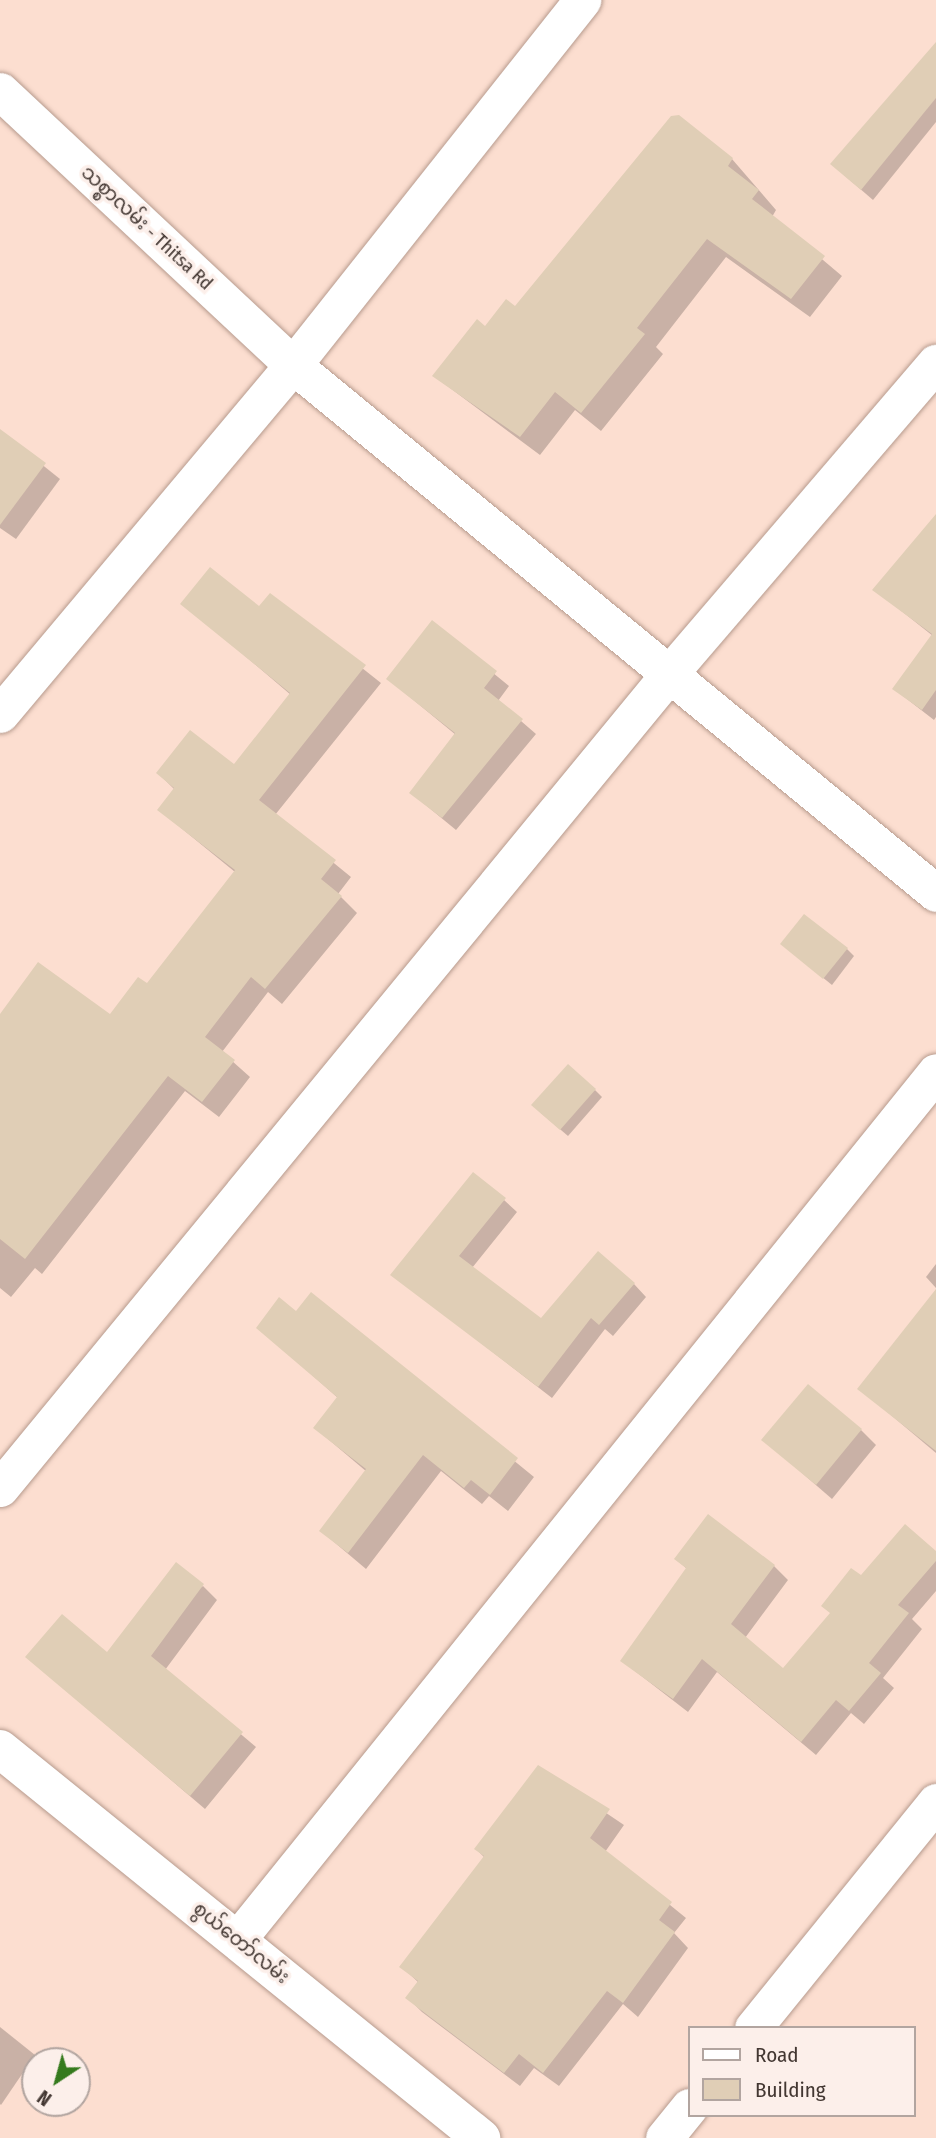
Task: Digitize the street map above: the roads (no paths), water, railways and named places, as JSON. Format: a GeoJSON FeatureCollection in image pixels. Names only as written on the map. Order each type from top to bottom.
{"type":"FeatureCollection","features":[{"type":"Feature","properties":{"kind":"street"},"geometry":{"type":"LineString","coordinates":[[0,714],[293,365],[582,0]]}},
{"type":"Feature","properties":{"kind":"street","name":"သစ္စာလမ်း - Thitsa Rd"},"geometry":{"type":"LineString","coordinates":[[0,91],[293,365],[936,893]]}},
{"type":"Feature","properties":{"kind":"street"},"geometry":{"type":"LineString","coordinates":[[0,1488],[669,674],[936,363]]}},
{"type":"Feature","properties":{"kind":"street"},"geometry":{"type":"LineString","coordinates":[[237,1940],[936,1072]]}},
{"type":"Feature","properties":{"kind":"street","name":"စွယ်တော်လမ်း"},"geometry":{"type":"LineString","coordinates":[[0,1749],[481,2138]]}},
{"type":"Feature","properties":{"kind":"street"},"geometry":{"type":"LineString","coordinates":[[755,2026],[936,1802]]}},
{"type":"Feature","properties":{"kind":"street"},"geometry":{"type":"LineString","coordinates":[[664,2138],[688,2108]]}}]}
